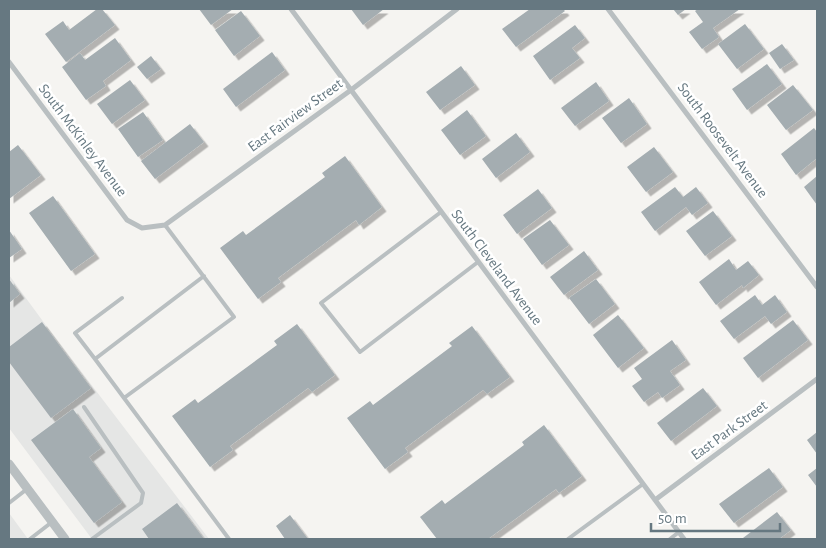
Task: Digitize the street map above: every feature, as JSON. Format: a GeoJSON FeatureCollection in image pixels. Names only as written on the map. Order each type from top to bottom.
{"type":"FeatureCollection","features":[{"type":"Feature","properties":{"kind":"street","name":"South Cleveland Avenue"},"geometry":{"type":"LineString","coordinates":[[291,9],[684,539]]}},
{"type":"Feature","properties":{"kind":"street","name":"East Fairview Street"},"geometry":{"type":"LineString","coordinates":[[142,228],[165,225],[351,90],[457,9]]}},
{"type":"Feature","properties":{"kind":"street","name":"South Roosevelt Avenue"},"geometry":{"type":"LineString","coordinates":[[608,9],[817,287]]}},
{"type":"Feature","properties":{"kind":"street","name":"South McKinley Avenue"},"geometry":{"type":"LineString","coordinates":[[9,62],[127,220],[142,228]]}},
{"type":"Feature","properties":{"kind":"street","name":"East Park Street"},"geometry":{"type":"LineString","coordinates":[[655,500],[817,380]]}},
{"type":"Feature","properties":{"kind":"street"},"geometry":{"type":"LineString","coordinates":[[9,464],[65,539]]}},
{"type":"Feature","properties":{"kind":"lane"},"geometry":{"type":"LineString","coordinates":[[441,212],[321,303],[360,352],[478,262]]}},
{"type":"Feature","properties":{"kind":"lane"},"geometry":{"type":"LineString","coordinates":[[124,398],[234,317],[165,225]]}},
{"type":"Feature","properties":{"kind":"lane"},"geometry":{"type":"LineString","coordinates":[[95,359],[204,276]]}},
{"type":"Feature","properties":{"kind":"lane"},"geometry":{"type":"LineString","coordinates":[[122,298],[75,333],[229,539]]}},
{"type":"Feature","properties":{"kind":"lane"},"geometry":{"type":"LineString","coordinates":[[84,407],[143,493],[141,503],[92,539]]}},
{"type":"Feature","properties":{"kind":"lane"},"geometry":{"type":"LineString","coordinates":[[568,539],[643,484]]}},
{"type":"Feature","properties":{"kind":"lane"},"geometry":{"type":"LineString","coordinates":[[9,503],[28,489]]}},
{"type":"Feature","properties":{"kind":"lane"},"geometry":{"type":"LineString","coordinates":[[30,539],[52,522]]}},
{"type":"Feature","properties":{"kind":"lane"},"geometry":{"type":"LineString","coordinates":[[670,539],[679,532]]}},
{"type":"Feature","properties":{"kind":"shaded area"},"geometry":{"type":"Polygon","coordinates":[[[9,275],[209,539],[92,539],[9,428],[9,275]]]}},
{"type":"Feature","properties":{"kind":"shaded area"},"geometry":{"type":"Polygon","coordinates":[[[9,513],[28,539],[9,539],[9,513]]]}},
{"type":"Feature","properties":{"kind":"building"},"geometry":{"type":"Polygon","coordinates":[[[97,9],[102,9],[115,25],[66,62],[45,34],[63,21],[69,30],[97,9]]]}},
{"type":"Feature","properties":{"kind":"building"},"geometry":{"type":"Polygon","coordinates":[[[199,9],[233,9],[211,25],[199,9]]]}},
{"type":"Feature","properties":{"kind":"building"},"geometry":{"type":"Polygon","coordinates":[[[351,9],[384,9],[363,25],[351,9]]]}},
{"type":"Feature","properties":{"kind":"building"},"geometry":{"type":"Polygon","coordinates":[[[530,9],[563,9],[565,11],[516,47],[502,29],[530,9]]]}},
{"type":"Feature","properties":{"kind":"building"},"geometry":{"type":"Polygon","coordinates":[[[673,9],[686,9],[678,15],[673,9]]]}},
{"type":"Feature","properties":{"kind":"building"},"geometry":{"type":"Polygon","coordinates":[[[698,9],[740,9],[713,28],[719,37],[702,49],[689,32],[703,22],[695,11],[698,9]]]}},
{"type":"Feature","properties":{"kind":"building"},"geometry":{"type":"Polygon","coordinates":[[[241,11],[260,36],[234,56],[215,30],[241,11]]]}},
{"type":"Feature","properties":{"kind":"building"},"geometry":{"type":"Polygon","coordinates":[[[745,24],[764,49],[737,69],[718,44],[745,24]]]}},
{"type":"Feature","properties":{"kind":"building"},"geometry":{"type":"Polygon","coordinates":[[[575,25],[585,38],[572,48],[580,58],[550,80],[533,56],[575,25]]]}},
{"type":"Feature","properties":{"kind":"building"},"geometry":{"type":"Polygon","coordinates":[[[115,38],[131,60],[103,81],[106,86],[86,100],[62,67],[80,53],[85,60],[115,38]]]}},
{"type":"Feature","properties":{"kind":"building"},"geometry":{"type":"Polygon","coordinates":[[[782,44],[794,60],[780,69],[769,53],[782,44]]]}},
{"type":"Feature","properties":{"kind":"building"},"geometry":{"type":"Polygon","coordinates":[[[272,52],[285,70],[236,107],[223,89],[272,52]]]}},
{"type":"Feature","properties":{"kind":"building"},"geometry":{"type":"Polygon","coordinates":[[[151,56],[161,69],[147,79],[137,67],[151,56]]]}},
{"type":"Feature","properties":{"kind":"building"},"geometry":{"type":"Polygon","coordinates":[[[767,64],[782,84],[747,110],[732,89],[767,64]]]}},
{"type":"Feature","properties":{"kind":"building"},"geometry":{"type":"Polygon","coordinates":[[[461,66],[475,85],[440,110],[426,92],[461,66]]]}},
{"type":"Feature","properties":{"kind":"building"},"geometry":{"type":"Polygon","coordinates":[[[130,80],[145,100],[112,124],[97,104],[130,80]]]}},
{"type":"Feature","properties":{"kind":"building"},"geometry":{"type":"Polygon","coordinates":[[[596,82],[609,101],[575,126],[561,108],[596,82]]]}},
{"type":"Feature","properties":{"kind":"building"},"geometry":{"type":"Polygon","coordinates":[[[793,85],[813,110],[786,130],[767,105],[793,85]]]}},
{"type":"Feature","properties":{"kind":"building"},"geometry":{"type":"Polygon","coordinates":[[[629,98],[647,124],[621,143],[602,118],[629,98]]]}},
{"type":"Feature","properties":{"kind":"building"},"geometry":{"type":"Polygon","coordinates":[[[467,110],[486,136],[460,155],[441,130],[467,110]]]}},
{"type":"Feature","properties":{"kind":"building"},"geometry":{"type":"Polygon","coordinates":[[[143,112],[163,140],[138,157],[118,129],[143,112]]]}},
{"type":"Feature","properties":{"kind":"building"},"geometry":{"type":"Polygon","coordinates":[[[190,124],[204,142],[155,179],[141,161],[190,124]]]}},
{"type":"Feature","properties":{"kind":"building"},"geometry":{"type":"Polygon","coordinates":[[[814,128],[817,132],[817,158],[796,175],[781,154],[814,128]]]}},
{"type":"Feature","properties":{"kind":"building"},"geometry":{"type":"Polygon","coordinates":[[[516,133],[530,152],[496,178],[482,159],[516,133]]]}},
{"type":"Feature","properties":{"kind":"building"},"geometry":{"type":"Polygon","coordinates":[[[18,145],[41,175],[9,199],[9,152],[18,145]]]}},
{"type":"Feature","properties":{"kind":"building"},"geometry":{"type":"Polygon","coordinates":[[[654,147],[673,172],[646,192],[627,167],[654,147]]]}},
{"type":"Feature","properties":{"kind":"building"},"geometry":{"type":"Polygon","coordinates":[[[345,156],[382,207],[359,225],[356,220],[278,278],[281,282],[258,299],[220,248],[243,231],[246,235],[325,177],[322,173],[345,156]]]}},
{"type":"Feature","properties":{"kind":"building"},"geometry":{"type":"Polygon","coordinates":[[[817,176],[817,205],[804,187],[817,176]]]}},
{"type":"Feature","properties":{"kind":"building"},"geometry":{"type":"Polygon","coordinates":[[[675,187],[683,197],[696,187],[708,203],[692,215],[686,207],[655,231],[641,212],[675,187]]]}},
{"type":"Feature","properties":{"kind":"building"},"geometry":{"type":"Polygon","coordinates":[[[538,189],[552,208],[517,234],[503,215],[538,189]]]}},
{"type":"Feature","properties":{"kind":"building"},"geometry":{"type":"Polygon","coordinates":[[[53,196],[95,254],[71,271],[29,213],[53,196]]]}},
{"type":"Feature","properties":{"kind":"building"},"geometry":{"type":"Polygon","coordinates":[[[713,211],[732,236],[705,256],[686,231],[713,211]]]}},
{"type":"Feature","properties":{"kind":"building"},"geometry":{"type":"Polygon","coordinates":[[[550,220],[569,245],[542,265],[523,239],[550,220]]]}},
{"type":"Feature","properties":{"kind":"building"},"geometry":{"type":"Polygon","coordinates":[[[9,230],[22,249],[9,258],[9,230]]]}},
{"type":"Feature","properties":{"kind":"building"},"geometry":{"type":"Polygon","coordinates":[[[584,251],[598,270],[564,295],[550,277],[584,251]]]}},
{"type":"Feature","properties":{"kind":"building"},"geometry":{"type":"Polygon","coordinates":[[[729,259],[736,270],[748,261],[759,275],[743,288],[742,285],[716,305],[699,282],[729,259]]]}},
{"type":"Feature","properties":{"kind":"building"},"geometry":{"type":"Polygon","coordinates":[[[9,279],[20,294],[9,303],[9,279]]]}},
{"type":"Feature","properties":{"kind":"building"},"geometry":{"type":"Polygon","coordinates":[[[596,279],[615,304],[589,324],[569,298],[596,279]]]}},
{"type":"Feature","properties":{"kind":"building"},"geometry":{"type":"Polygon","coordinates":[[[755,295],[762,305],[775,295],[787,312],[771,324],[765,316],[734,339],[720,321],[755,295]]]}},
{"type":"Feature","properties":{"kind":"building"},"geometry":{"type":"Polygon","coordinates":[[[618,315],[644,348],[618,368],[593,335],[618,315]]]}},
{"type":"Feature","properties":{"kind":"building"},"geometry":{"type":"Polygon","coordinates":[[[793,320],[808,340],[758,378],[743,358],[793,320]]]}},
{"type":"Feature","properties":{"kind":"building"},"geometry":{"type":"Polygon","coordinates":[[[42,322],[91,388],[51,418],[9,362],[9,347],[42,322]]]}},
{"type":"Feature","properties":{"kind":"building"},"geometry":{"type":"Polygon","coordinates":[[[297,324],[335,375],[312,392],[308,388],[230,446],[233,450],[210,467],[172,416],[195,399],[198,403],[277,345],[274,341],[297,324]]]}},
{"type":"Feature","properties":{"kind":"building"},"geometry":{"type":"Polygon","coordinates":[[[472,326],[510,377],[487,394],[483,390],[405,448],[408,452],[385,469],[347,418],[370,401],[373,405],[452,346],[449,343],[472,326]]]}},
{"type":"Feature","properties":{"kind":"building"},"geometry":{"type":"Polygon","coordinates":[[[672,340],[686,360],[670,371],[680,385],[662,398],[658,392],[644,402],[632,386],[642,379],[634,368],[672,340]]]}},
{"type":"Feature","properties":{"kind":"building"},"geometry":{"type":"Polygon","coordinates":[[[703,388],[717,406],[671,441],[657,423],[703,388]]]}},
{"type":"Feature","properties":{"kind":"building"},"geometry":{"type":"Polygon","coordinates":[[[73,409],[101,448],[89,457],[122,502],[94,523],[31,440],[73,409]]]}},
{"type":"Feature","properties":{"kind":"building"},"geometry":{"type":"Polygon","coordinates":[[[544,425],[582,476],[559,493],[556,489],[488,539],[437,539],[420,517],[442,500],[445,504],[524,445],[522,442],[544,425]]]}},
{"type":"Feature","properties":{"kind":"building"},"geometry":{"type":"Polygon","coordinates":[[[817,432],[817,454],[807,440],[817,432]]]}},
{"type":"Feature","properties":{"kind":"building"},"geometry":{"type":"Polygon","coordinates":[[[769,468],[783,487],[734,523],[719,504],[769,468]]]}},
{"type":"Feature","properties":{"kind":"building"},"geometry":{"type":"Polygon","coordinates":[[[817,468],[817,487],[808,475],[817,468]]]}},
{"type":"Feature","properties":{"kind":"building"},"geometry":{"type":"Polygon","coordinates":[[[177,503],[204,539],[149,539],[142,529],[177,503]]]}},
{"type":"Feature","properties":{"kind":"building"},"geometry":{"type":"Polygon","coordinates":[[[777,512],[791,530],[779,539],[743,538],[777,512]]]}},
{"type":"Feature","properties":{"kind":"building"},"geometry":{"type":"Polygon","coordinates":[[[290,515],[308,539],[285,539],[276,526],[290,515]]]}}]}
